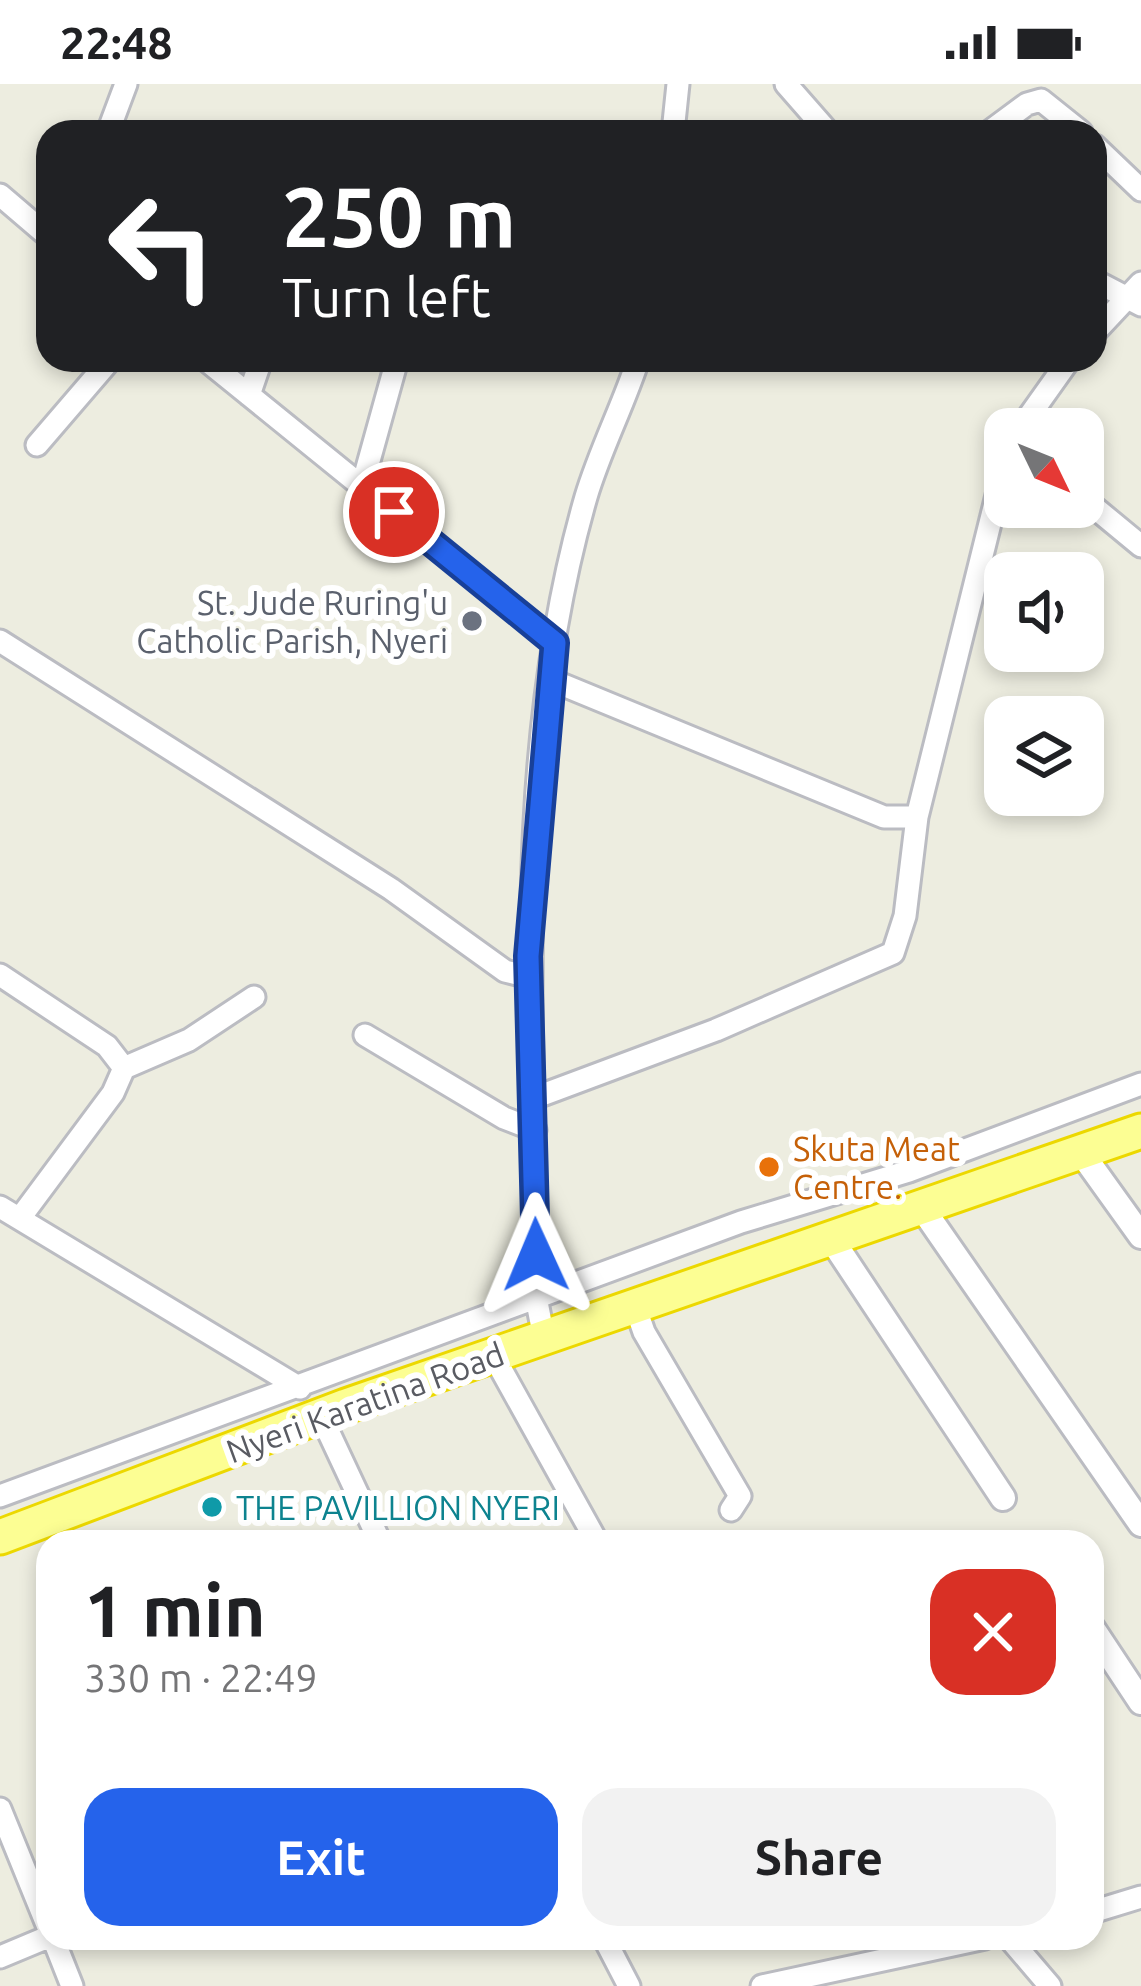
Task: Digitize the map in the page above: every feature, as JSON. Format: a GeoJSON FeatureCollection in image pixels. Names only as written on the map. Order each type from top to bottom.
{"type":"FeatureCollection","features":[{"type":"Feature","properties":{"kind":"highway","name":"Nyeri Karatina Road"},"geometry":{"type":"LineString","coordinates":[[0,1537],[372,1397],[1141,1130]]}},
{"type":"Feature","properties":{"kind":"street"},"geometry":{"type":"LineString","coordinates":[[112,120],[126,84]]}},
{"type":"Feature","properties":{"kind":"street"},"geometry":{"type":"LineString","coordinates":[[674,120],[678,84]]}},
{"type":"Feature","properties":{"kind":"street"},"geometry":{"type":"LineString","coordinates":[[792,90],[797,120]]}},
{"type":"Feature","properties":{"kind":"street"},"geometry":{"type":"LineString","coordinates":[[792,90],[818,120]]}},
{"type":"Feature","properties":{"kind":"street"},"geometry":{"type":"LineString","coordinates":[[1005,120],[1041,100],[1066,120]]}},
{"type":"Feature","properties":{"kind":"street"},"geometry":{"type":"LineString","coordinates":[[1107,157],[1141,190]]}},
{"type":"Feature","properties":{"kind":"street"},"geometry":{"type":"LineString","coordinates":[[0,195],[36,226]]}},
{"type":"Feature","properties":{"kind":"street"},"geometry":{"type":"LineString","coordinates":[[1107,285],[1137,295]]}},
{"type":"Feature","properties":{"kind":"street"},"geometry":{"type":"LineString","coordinates":[[1107,321],[1137,295]]}},
{"type":"Feature","properties":{"kind":"street"},"geometry":{"type":"LineString","coordinates":[[38,446],[100,372]]}},
{"type":"Feature","properties":{"kind":"street"},"geometry":{"type":"LineString","coordinates":[[221,372],[555,643]]}},
{"type":"Feature","properties":{"kind":"street"},"geometry":{"type":"LineString","coordinates":[[249,395],[257,372]]}},
{"type":"Feature","properties":{"kind":"street"},"geometry":{"type":"LineString","coordinates":[[362,486],[394,372]]}},
{"type":"Feature","properties":{"kind":"street"},"geometry":{"type":"LineString","coordinates":[[544,1338],[536,1297],[529,977],[551,680],[586,497],[633,372]]}},
{"type":"Feature","properties":{"kind":"street"},"geometry":{"type":"LineString","coordinates":[[1034,408],[1057,372]]}},
{"type":"Feature","properties":{"kind":"street"},"geometry":{"type":"LineString","coordinates":[[1104,516],[1141,546]]}},
{"type":"Feature","properties":{"kind":"street"},"geometry":{"type":"LineString","coordinates":[[534,1098],[716,1030],[893,953],[905,916],[917,817],[989,528]]}},
{"type":"Feature","properties":{"kind":"street"},"geometry":{"type":"LineString","coordinates":[[0,640],[391,889],[505,971],[529,977]]}},
{"type":"Feature","properties":{"kind":"street"},"geometry":{"type":"LineString","coordinates":[[551,680],[884,817],[917,817]]}},
{"type":"Feature","properties":{"kind":"street"},"geometry":{"type":"LineString","coordinates":[[0,975],[107,1046],[124,1068]]}},
{"type":"Feature","properties":{"kind":"street"},"geometry":{"type":"LineString","coordinates":[[254,997],[189,1040],[124,1068],[113,1093],[10,1212],[300,1388]]}},
{"type":"Feature","properties":{"kind":"street"},"geometry":{"type":"LineString","coordinates":[[365,1035],[504,1118],[535,1130]]}},
{"type":"Feature","properties":{"kind":"street"},"geometry":{"type":"LineString","coordinates":[[0,1496],[536,1297],[1141,1084]]}},
{"type":"Feature","properties":{"kind":"street"},"geometry":{"type":"LineString","coordinates":[[1080,1150],[1141,1236]]}},
{"type":"Feature","properties":{"kind":"street"},"geometry":{"type":"LineString","coordinates":[[806,1203],[1003,1498]]}},
{"type":"Feature","properties":{"kind":"street"},"geometry":{"type":"LineString","coordinates":[[922,1208],[1141,1524]]}},
{"type":"Feature","properties":{"kind":"street"},"geometry":{"type":"LineString","coordinates":[[635,1306],[644,1332],[740,1496],[731,1510]]}},
{"type":"Feature","properties":{"kind":"street"},"geometry":{"type":"LineString","coordinates":[[493,1355],[590,1530]]}},
{"type":"Feature","properties":{"kind":"street"},"geometry":{"type":"LineString","coordinates":[[360,1365],[372,1397]]}},
{"type":"Feature","properties":{"kind":"street"},"geometry":{"type":"LineString","coordinates":[[321,1416],[374,1530]]}},
{"type":"Feature","properties":{"kind":"street"},"geometry":{"type":"LineString","coordinates":[[1104,1646],[1141,1702]]}},
{"type":"Feature","properties":{"kind":"street"},"geometry":{"type":"LineString","coordinates":[[0,1809],[36,1898]]}},
{"type":"Feature","properties":{"kind":"street"},"geometry":{"type":"LineString","coordinates":[[1104,1908],[1141,1897]]}},
{"type":"Feature","properties":{"kind":"street"},"geometry":{"type":"LineString","coordinates":[[0,1958],[36,1944]]}},
{"type":"Feature","properties":{"kind":"street"},"geometry":{"type":"LineString","coordinates":[[56,1950],[72,1986]]}},
{"type":"Feature","properties":{"kind":"street"},"geometry":{"type":"LineString","coordinates":[[610,1950],[629,1986]]}},
{"type":"Feature","properties":{"kind":"street"},"geometry":{"type":"LineString","coordinates":[[762,1986],[870,1950]]}},
{"type":"Feature","properties":{"kind":"street"},"geometry":{"type":"LineString","coordinates":[[1019,1950],[1050,1986]]}},
{"type":"Feature","properties":{"kind":"place","name":"St. Jude Ruring'u Catholic Parish, Nyeri"},"geometry":{"type":"Point","coordinates":[472,621]}},
{"type":"Feature","properties":{"kind":"place","name":"Skuta Meat Centre."},"geometry":{"type":"Point","coordinates":[769,1167]}},
{"type":"Feature","properties":{"kind":"place","name":"THE PAVILLION NYERI"},"geometry":{"type":"Point","coordinates":[212,1507]}},
{"type":"Feature","properties":{"kind":"route"},"geometry":{"type":"LineString","coordinates":[[394,512],[555,643],[528,956],[536,1255]]}}]}
